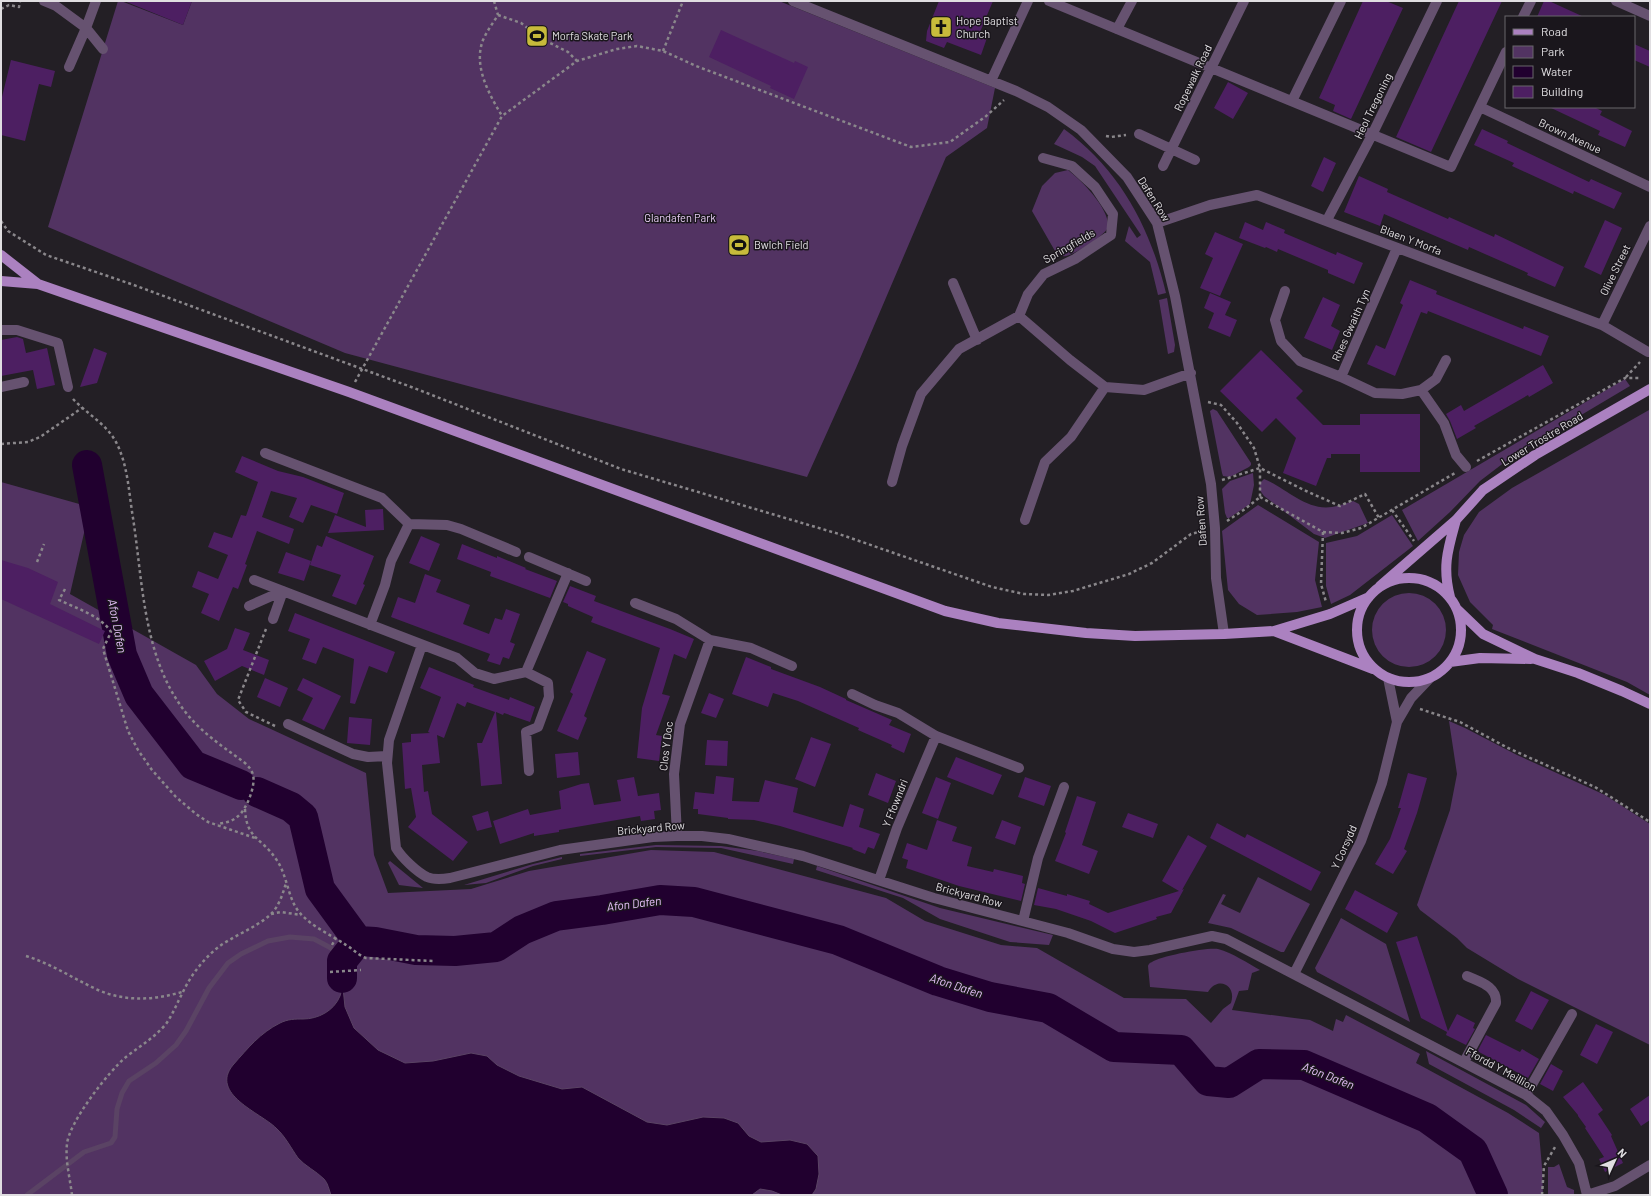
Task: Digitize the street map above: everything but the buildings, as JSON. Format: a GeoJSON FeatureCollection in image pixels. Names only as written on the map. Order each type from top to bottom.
{"type":"FeatureCollection","features":[{"type":"Feature","properties":{"kind":"main road"},"geometry":{"type":"LineString","coordinates":[[1,255],[38,284]]}},
{"type":"Feature","properties":{"kind":"main road"},"geometry":{"type":"LineString","coordinates":[[1,281],[38,284],[350,392],[945,611],[998,623],[1086,633],[1135,636],[1224,634],[1274,630],[1330,614],[1368,597]]}},
{"type":"Feature","properties":{"kind":"main road","name":"Lower Trostre Road"},"geometry":{"type":"LineString","coordinates":[[1380,586],[1419,550],[1456,520],[1483,490],[1535,455],[1650,389]]}},
{"type":"Feature","properties":{"kind":"main road","name":"Lower Trostre Road"},"geometry":{"type":"LineString","coordinates":[[1450,597],[1447,585],[1446,557],[1456,520]]}},
{"type":"Feature","properties":{"kind":"main road"},"geometry":{"type":"LineString","coordinates":[[1274,630],[1374,669],[1388,678],[1404,682],[1417,682],[1430,678],[1441,671],[1450,662],[1457,651],[1461,624],[1457,610],[1450,597],[1439,587],[1426,581],[1410,578],[1395,580],[1380,586],[1368,597],[1360,610],[1357,626],[1358,642],[1364,657],[1374,669]]}},
{"type":"Feature","properties":{"kind":"main road"},"geometry":{"type":"LineString","coordinates":[[1457,610],[1483,634],[1535,659],[1578,673],[1650,704]]}},
{"type":"Feature","properties":{"kind":"main road"},"geometry":{"type":"LineString","coordinates":[[1450,662],[1480,658],[1535,659]]}},
{"type":"Feature","properties":{"kind":"street"},"geometry":{"type":"LineString","coordinates":[[44,1],[56,6],[86,28],[103,49]]}},
{"type":"Feature","properties":{"kind":"street"},"geometry":{"type":"LineString","coordinates":[[69,67],[96,1]]}},
{"type":"Feature","properties":{"kind":"street","name":"Dafen Row"},"geometry":{"type":"LineString","coordinates":[[793,1],[1016,91],[1048,107],[1081,130],[1127,177],[1158,223],[1175,296],[1191,373],[1211,484],[1215,528],[1216,578],[1224,634]]}},
{"type":"Feature","properties":{"kind":"street"},"geometry":{"type":"LineString","coordinates":[[991,81],[1028,1]]}},
{"type":"Feature","properties":{"kind":"street"},"geometry":{"type":"LineString","coordinates":[[1049,1],[1451,167],[1505,54]]}},
{"type":"Feature","properties":{"kind":"street"},"geometry":{"type":"LineString","coordinates":[[1117,29],[1132,1]]}},
{"type":"Feature","properties":{"kind":"street","name":"Ropewalk Road"},"geometry":{"type":"LineString","coordinates":[[1163,166],[1244,1]]}},
{"type":"Feature","properties":{"kind":"street"},"geometry":{"type":"LineString","coordinates":[[1292,101],[1341,1]]}},
{"type":"Feature","properties":{"kind":"street","name":"Heol Tregoning"},"geometry":{"type":"LineString","coordinates":[[1327,220],[1372,135],[1437,1]]}},
{"type":"Feature","properties":{"kind":"street"},"geometry":{"type":"LineString","coordinates":[[1524,16],[1531,1]]}},
{"type":"Feature","properties":{"kind":"street"},"geometry":{"type":"LineString","coordinates":[[1616,1],[1650,16]]}},
{"type":"Feature","properties":{"kind":"street","name":"Brown Avenue"},"geometry":{"type":"LineString","coordinates":[[1480,107],[1650,187]]}},
{"type":"Feature","properties":{"kind":"street"},"geometry":{"type":"LineString","coordinates":[[1139,134],[1195,160]]}},
{"type":"Feature","properties":{"kind":"street","name":"Springfields"},"geometry":{"type":"LineString","coordinates":[[1019,316],[1028,294],[1044,274],[1075,259],[1111,236],[1112,214],[1095,187],[1072,166],[1043,158]]}},
{"type":"Feature","properties":{"kind":"street","name":"Blaen Y Morfa"},"geometry":{"type":"LineString","coordinates":[[1158,223],[1210,205],[1257,195],[1327,220],[1602,325],[1648,352]]}},
{"type":"Feature","properties":{"kind":"street","name":"Olive Street"},"geometry":{"type":"LineString","coordinates":[[1602,325],[1650,226]]}},
{"type":"Feature","properties":{"kind":"street","name":"Rhes Gwaith Tyn"},"geometry":{"type":"LineString","coordinates":[[1397,248],[1341,377],[1375,393],[1402,394],[1422,390],[1436,379],[1446,360]]}},
{"type":"Feature","properties":{"kind":"street"},"geometry":{"type":"LineString","coordinates":[[953,283],[977,340]]}},
{"type":"Feature","properties":{"kind":"street"},"geometry":{"type":"LineString","coordinates":[[1285,291],[1275,320],[1281,341],[1300,361],[1341,377]]}},
{"type":"Feature","properties":{"kind":"street"},"geometry":{"type":"LineString","coordinates":[[892,482],[902,446],[921,394],[960,349],[1019,316],[1070,360],[1105,387],[1144,390],[1191,373]]}},
{"type":"Feature","properties":{"kind":"street"},"geometry":{"type":"LineString","coordinates":[[1,330],[17,330],[58,343],[68,387]]}},
{"type":"Feature","properties":{"kind":"street"},"geometry":{"type":"LineString","coordinates":[[1,387],[24,382]]}},
{"type":"Feature","properties":{"kind":"street"},"geometry":{"type":"LineString","coordinates":[[1025,520],[1045,462],[1071,437],[1105,387]]}},
{"type":"Feature","properties":{"kind":"street"},"geometry":{"type":"LineString","coordinates":[[1422,390],[1444,423],[1456,455],[1466,467]]}},
{"type":"Feature","properties":{"kind":"street"},"geometry":{"type":"LineString","coordinates":[[265,452],[382,498],[409,524],[438,524],[461,529],[516,552]]}},
{"type":"Feature","properties":{"kind":"street"},"geometry":{"type":"LineString","coordinates":[[370,625],[385,585],[391,561],[409,524]]}},
{"type":"Feature","properties":{"kind":"street"},"geometry":{"type":"LineString","coordinates":[[529,558],[586,581]]}},
{"type":"Feature","properties":{"kind":"street"},"geometry":{"type":"LineString","coordinates":[[526,672],[568,573]]}},
{"type":"Feature","properties":{"kind":"street"},"geometry":{"type":"LineString","coordinates":[[254,580],[457,658],[475,673],[494,679],[526,672],[548,682],[549,697],[538,727],[526,732],[529,771]]}},
{"type":"Feature","properties":{"kind":"street"},"geometry":{"type":"LineString","coordinates":[[249,606],[283,591]]}},
{"type":"Feature","properties":{"kind":"street"},"geometry":{"type":"LineString","coordinates":[[273,619],[283,591]]}},
{"type":"Feature","properties":{"kind":"street"},"geometry":{"type":"LineString","coordinates":[[635,603],[676,619],[710,640],[751,648],[792,666]]}},
{"type":"Feature","properties":{"kind":"street","name":"Clos Y Doc"},"geometry":{"type":"LineString","coordinates":[[677,836],[674,774],[680,724],[710,640]]}},
{"type":"Feature","properties":{"kind":"street","name":"Brickyard Row"},"geometry":{"type":"LineString","coordinates":[[422,644],[389,740],[387,768],[396,848],[401,856],[428,877],[438,879],[450,878],[560,850],[653,837],[677,836],[728,839],[756,844],[804,856],[934,898],[1068,933],[1113,949],[1134,952],[1150,950],[1212,936],[1226,938],[1294,974]]}},
{"type":"Feature","properties":{"kind":"street","name":"Y Corsydd"},"geometry":{"type":"LineString","coordinates":[[1388,678],[1397,722]]}},
{"type":"Feature","properties":{"kind":"street","name":"Y Corsydd"},"geometry":{"type":"LineString","coordinates":[[1294,974],[1362,841],[1382,783],[1397,722],[1411,698],[1430,678]]}},
{"type":"Feature","properties":{"kind":"street"},"geometry":{"type":"LineString","coordinates":[[852,694],[875,705],[898,713],[936,736],[1019,768]]}},
{"type":"Feature","properties":{"kind":"street"},"geometry":{"type":"LineString","coordinates":[[288,724],[353,754],[368,757],[387,756]]}},
{"type":"Feature","properties":{"kind":"street","name":"Y Ffowndri"},"geometry":{"type":"LineString","coordinates":[[880,880],[896,828],[936,736]]}},
{"type":"Feature","properties":{"kind":"street"},"geometry":{"type":"LineString","coordinates":[[1023,921],[1038,858],[1064,787]]}},
{"type":"Feature","properties":{"kind":"street","name":"Ffordd Y Meillion"},"geometry":{"type":"LineString","coordinates":[[1294,974],[1526,1095],[1546,1111],[1563,1135],[1579,1163],[1587,1195]]}},
{"type":"Feature","properties":{"kind":"street"},"geometry":{"type":"LineString","coordinates":[[1464,1062],[1496,1003],[1496,998],[1491,988],[1467,976]]}},
{"type":"Feature","properties":{"kind":"street"},"geometry":{"type":"LineString","coordinates":[[1526,1095],[1572,1014]]}},
{"type":"Feature","properties":{"kind":"street"},"geometry":{"type":"LineString","coordinates":[[1587,1195],[1615,1186],[1650,1165]]}},
{"type":"Feature","properties":{"kind":"path"},"geometry":{"type":"LineString","coordinates":[[1,9],[9,5],[19,7],[20,1]]}},
{"type":"Feature","properties":{"kind":"path"},"geometry":{"type":"LineString","coordinates":[[494,1],[498,15],[483,40],[480,63],[488,93],[502,116]]}},
{"type":"Feature","properties":{"kind":"path"},"geometry":{"type":"LineString","coordinates":[[663,51],[684,1]]}},
{"type":"Feature","properties":{"kind":"path"},"geometry":{"type":"LineString","coordinates":[[498,15],[521,23],[542,39],[568,52],[578,61]]}},
{"type":"Feature","properties":{"kind":"path"},"geometry":{"type":"LineString","coordinates":[[350,392],[502,116],[578,61],[617,48],[637,46],[663,51],[696,66],[911,147],[950,142],[985,117],[1016,91]]}},
{"type":"Feature","properties":{"kind":"path"},"geometry":{"type":"LineString","coordinates":[[1104,135],[1111,137],[1139,134]]}},
{"type":"Feature","properties":{"kind":"path"},"geometry":{"type":"LineString","coordinates":[[1,221],[8,231],[46,255],[131,284],[362,369],[621,469],[839,534],[992,588],[1024,594],[1048,595],[1073,592],[1128,574],[1152,563],[1191,534],[1215,528],[1245,509],[1260,497],[1260,468],[1254,448],[1237,423],[1221,405],[1210,402],[1196,402]]}},
{"type":"Feature","properties":{"kind":"path"},"geometry":{"type":"LineString","coordinates":[[1626,378],[1648,352]]}},
{"type":"Feature","properties":{"kind":"path"},"geometry":{"type":"LineString","coordinates":[[68,387],[71,397],[110,432],[117,444],[123,462],[140,562],[146,622],[154,650],[164,675],[176,700],[188,715],[251,770],[254,777],[254,784],[245,808],[239,816],[231,821],[217,824]]}},
{"type":"Feature","properties":{"kind":"path"},"geometry":{"type":"LineString","coordinates":[[1,444],[28,442],[40,437],[82,408]]}},
{"type":"Feature","properties":{"kind":"path"},"geometry":{"type":"LineString","coordinates":[[1211,484],[1260,468],[1340,506],[1365,494],[1379,518]]}},
{"type":"Feature","properties":{"kind":"path"},"geometry":{"type":"LineString","coordinates":[[1392,510],[1419,550]]}},
{"type":"Feature","properties":{"kind":"path"},"geometry":{"type":"LineString","coordinates":[[1323,532],[1321,584],[1330,614]]}},
{"type":"Feature","properties":{"kind":"path"},"geometry":{"type":"LineString","coordinates":[[37,562],[44,544]]}},
{"type":"Feature","properties":{"kind":"path"},"geometry":{"type":"LineString","coordinates":[[65,589],[59,600],[93,617],[107,626],[111,632],[103,649],[128,731],[138,750],[152,770],[176,797],[208,822],[255,838]]}},
{"type":"Feature","properties":{"kind":"path"},"geometry":{"type":"LineString","coordinates":[[1419,708],[1460,722],[1508,748],[1595,787],[1650,822]]}},
{"type":"Feature","properties":{"kind":"path"},"geometry":{"type":"LineString","coordinates":[[245,808],[248,828],[255,838],[275,857],[283,869],[295,906],[301,915],[366,958],[434,961]]}},
{"type":"Feature","properties":{"kind":"path"},"geometry":{"type":"LineString","coordinates":[[271,914],[280,900],[286,882]]}},
{"type":"Feature","properties":{"kind":"path"},"geometry":{"type":"LineString","coordinates":[[72,1195],[66,1153],[70,1130],[96,1091],[113,1070],[126,1057],[154,1037],[166,1024],[191,977],[203,961],[218,948],[271,914],[281,912],[301,915]]}},
{"type":"Feature","properties":{"kind":"path"},"geometry":{"type":"LineString","coordinates":[[332,945],[336,938]]}},
{"type":"Feature","properties":{"kind":"path"},"geometry":{"type":"LineString","coordinates":[[26,956],[38,960],[99,990],[120,996],[138,999],[160,998],[183,992]]}},
{"type":"Feature","properties":{"kind":"path"},"geometry":{"type":"LineString","coordinates":[[330,972],[356,969],[361,970]]}},
{"type":"Feature","properties":{"kind":"path"},"geometry":{"type":"LineString","coordinates":[[1542,1195],[1544,1166],[1563,1135]]}},
{"type":"Feature","properties":{"kind":"green space","name":"Glandafen Park"},"geometry":{"type":"Polygon","coordinates":[[[118,1],[183,25],[192,1],[779,1],[995,88],[987,128],[946,157],[856,368],[807,477],[345,353],[48,227],[118,1]]]}},
{"type":"Feature","properties":{"kind":"green space"},"geometry":{"type":"Polygon","coordinates":[[[1064,129],[1084,145],[1101,163],[1117,182],[1130,202],[1151,245],[1166,293],[1158,295],[1150,262],[1125,241],[1129,226],[1137,238],[1141,235],[1095,166],[1082,157],[1054,144],[1064,129]]]}},
{"type":"Feature","properties":{"kind":"green space"},"geometry":{"type":"Polygon","coordinates":[[[1068,170],[1087,188],[1100,204],[1105,212],[1108,227],[1090,244],[1070,255],[1064,256],[1055,251],[1032,211],[1042,186],[1055,173],[1068,170]]]}},
{"type":"Feature","properties":{"kind":"green space"},"geometry":{"type":"Polygon","coordinates":[[[1167,298],[1175,345],[1174,352],[1168,354],[1159,300],[1167,298]]]}},
{"type":"Feature","properties":{"kind":"green space"},"geometry":{"type":"Polygon","coordinates":[[[1625,379],[1630,386],[1514,455],[1480,481],[1450,512],[1418,541],[1402,510],[1625,379]]]}},
{"type":"Feature","properties":{"kind":"green space"},"geometry":{"type":"Polygon","coordinates":[[[1213,409],[1217,411],[1251,463],[1249,467],[1230,477],[1223,476],[1222,473],[1210,411],[1213,409]]]}},
{"type":"Feature","properties":{"kind":"green space"},"geometry":{"type":"Polygon","coordinates":[[[1649,410],[1650,695],[1627,682],[1492,629],[1493,625],[1470,602],[1458,575],[1459,552],[1464,535],[1479,512],[1512,488],[1649,410]]]}},
{"type":"Feature","properties":{"kind":"green space"},"geometry":{"type":"Polygon","coordinates":[[[1253,473],[1254,485],[1250,504],[1227,518],[1222,489],[1230,481],[1253,473]]]}},
{"type":"Feature","properties":{"kind":"green space"},"geometry":{"type":"Polygon","coordinates":[[[1264,479],[1296,498],[1314,506],[1332,507],[1353,501],[1359,504],[1368,523],[1325,538],[1314,534],[1264,496],[1259,489],[1260,483],[1264,479]]]}},
{"type":"Feature","properties":{"kind":"green space"},"geometry":{"type":"Polygon","coordinates":[[[1,482],[90,507],[70,594],[196,665],[217,694],[249,719],[366,773],[374,855],[388,893],[471,889],[529,871],[651,850],[714,852],[886,898],[925,921],[1001,945],[1037,948],[1124,998],[1186,999],[1211,1023],[1223,1009],[1231,1003],[1232,996],[1229,987],[1221,983],[1216,984],[1208,992],[1150,987],[1148,966],[1150,963],[1157,960],[1174,955],[1205,949],[1218,949],[1260,970],[1252,973],[1248,990],[1239,991],[1232,1010],[1310,1020],[1333,1031],[1336,1019],[1343,1022],[1346,1015],[1420,1054],[1416,1063],[1508,1113],[1539,1133],[1543,1195],[1,1195],[1,482]]]}},
{"type":"Feature","properties":{"kind":"green space"},"geometry":{"type":"Polygon","coordinates":[[[1258,505],[1319,542],[1315,580],[1322,607],[1297,612],[1257,615],[1239,604],[1228,590],[1222,531],[1258,505]]]}},
{"type":"Feature","properties":{"kind":"green space"},"geometry":{"type":"Polygon","coordinates":[[[1392,515],[1413,546],[1350,595],[1331,604],[1326,586],[1326,543],[1357,536],[1392,515]]]}},
{"type":"Feature","properties":{"kind":"green space"},"geometry":{"type":"Polygon","coordinates":[[[1409,593],[1430,599],[1440,609],[1446,630],[1440,651],[1430,661],[1409,667],[1388,661],[1378,651],[1372,630],[1378,609],[1388,599],[1409,593]]]}},
{"type":"Feature","properties":{"kind":"green space"},"geometry":{"type":"Polygon","coordinates":[[[1449,721],[1517,755],[1605,795],[1650,824],[1650,1045],[1518,979],[1467,948],[1457,938],[1420,910],[1417,905],[1450,810],[1457,774],[1449,721]]]}},
{"type":"Feature","properties":{"kind":"green space"},"geometry":{"type":"Polygon","coordinates":[[[656,845],[721,846],[758,851],[794,859],[793,864],[721,848],[656,847],[580,856],[580,854],[656,845]]]}},
{"type":"Feature","properties":{"kind":"green space"},"geometry":{"type":"Polygon","coordinates":[[[562,857],[562,859],[533,866],[486,883],[464,885],[533,864],[562,857]]]}},
{"type":"Feature","properties":{"kind":"green space"},"geometry":{"type":"Polygon","coordinates":[[[390,861],[423,888],[399,885],[388,863],[390,861]]]}},
{"type":"Feature","properties":{"kind":"green space"},"geometry":{"type":"Polygon","coordinates":[[[817,866],[940,908],[1053,935],[1049,945],[1010,942],[940,919],[903,898],[816,870],[817,866]]]}},
{"type":"Feature","properties":{"kind":"green space"},"geometry":{"type":"Polygon","coordinates":[[[1258,877],[1310,904],[1284,952],[1281,952],[1231,928],[1208,923],[1223,894],[1226,895],[1221,904],[1240,913],[1258,877]]]}},
{"type":"Feature","properties":{"kind":"green space"},"geometry":{"type":"Polygon","coordinates":[[[1341,918],[1386,944],[1410,1022],[1317,972],[1315,968],[1341,918]]]}},
{"type":"Feature","properties":{"kind":"green space"},"geometry":{"type":"Polygon","coordinates":[[[1426,1051],[1526,1105],[1545,1122],[1541,1128],[1514,1110],[1429,1064],[1426,1051]]]}},
{"type":"Feature","properties":{"kind":"green space"},"geometry":{"type":"Polygon","coordinates":[[[1559,1164],[1567,1187],[1574,1190],[1574,1195],[1548,1195],[1548,1167],[1554,1167],[1559,1164]]]}},
{"type":"Feature","properties":{"kind":"water"},"geometry":{"type":"Polygon","coordinates":[[[342,978],[345,1007],[354,1028],[378,1050],[405,1063],[433,1061],[471,1053],[487,1056],[497,1065],[519,1076],[562,1089],[582,1087],[647,1122],[667,1125],[703,1117],[724,1118],[738,1123],[749,1136],[761,1142],[790,1140],[807,1144],[818,1156],[819,1174],[816,1189],[812,1195],[782,1195],[772,1191],[760,1189],[752,1195],[331,1195],[325,1181],[321,1176],[298,1158],[279,1131],[269,1122],[240,1102],[232,1094],[227,1085],[227,1075],[233,1065],[266,1031],[289,1020],[314,1018],[330,1010],[340,996],[342,990],[342,978]]]}},
{"type":"Feature","properties":{"kind":"waterway","name":"Afon Dafen"},"geometry":{"type":"LineString","coordinates":[[87,465],[122,655],[139,695],[193,765],[241,785]]}},
{"type":"Feature","properties":{"kind":"waterway","name":"Afon Dafen"},"geometry":{"type":"LineString","coordinates":[[257,792],[291,807],[303,817],[320,889],[358,941],[342,961],[342,978]]}},
{"type":"Feature","properties":{"kind":"waterway","name":"Afon Dafen"},"geometry":{"type":"LineString","coordinates":[[358,941],[375,942],[416,950],[455,951],[496,947],[522,930],[556,916],[660,900],[694,902],[838,940],[938,981],[990,997],[1048,1008],[1114,1047],[1181,1050],[1208,1081],[1229,1083],[1259,1064],[1304,1065],[1427,1118],[1473,1151],[1493,1195]]}},
{"type":"Feature","properties":{"kind":"waterway"},"geometry":{"type":"LineString","coordinates":[[27,1195],[84,1152],[111,1143],[115,1137],[117,1109],[122,1093],[129,1081],[156,1063],[176,1045],[186,1031],[209,988],[228,963],[241,954],[268,941],[290,937],[314,939],[331,948],[342,961]]}},
{"type":"Feature","properties":{"kind":"place","name":"Hope Baptist Church"},"geometry":{"type":"Point","coordinates":[941,27]}},
{"type":"Feature","properties":{"kind":"place","name":"Morfa Skate Park"},"geometry":{"type":"Point","coordinates":[537,36]}},
{"type":"Feature","properties":{"kind":"place","name":"Bwlch Field"},"geometry":{"type":"Point","coordinates":[739,245]}}]}
